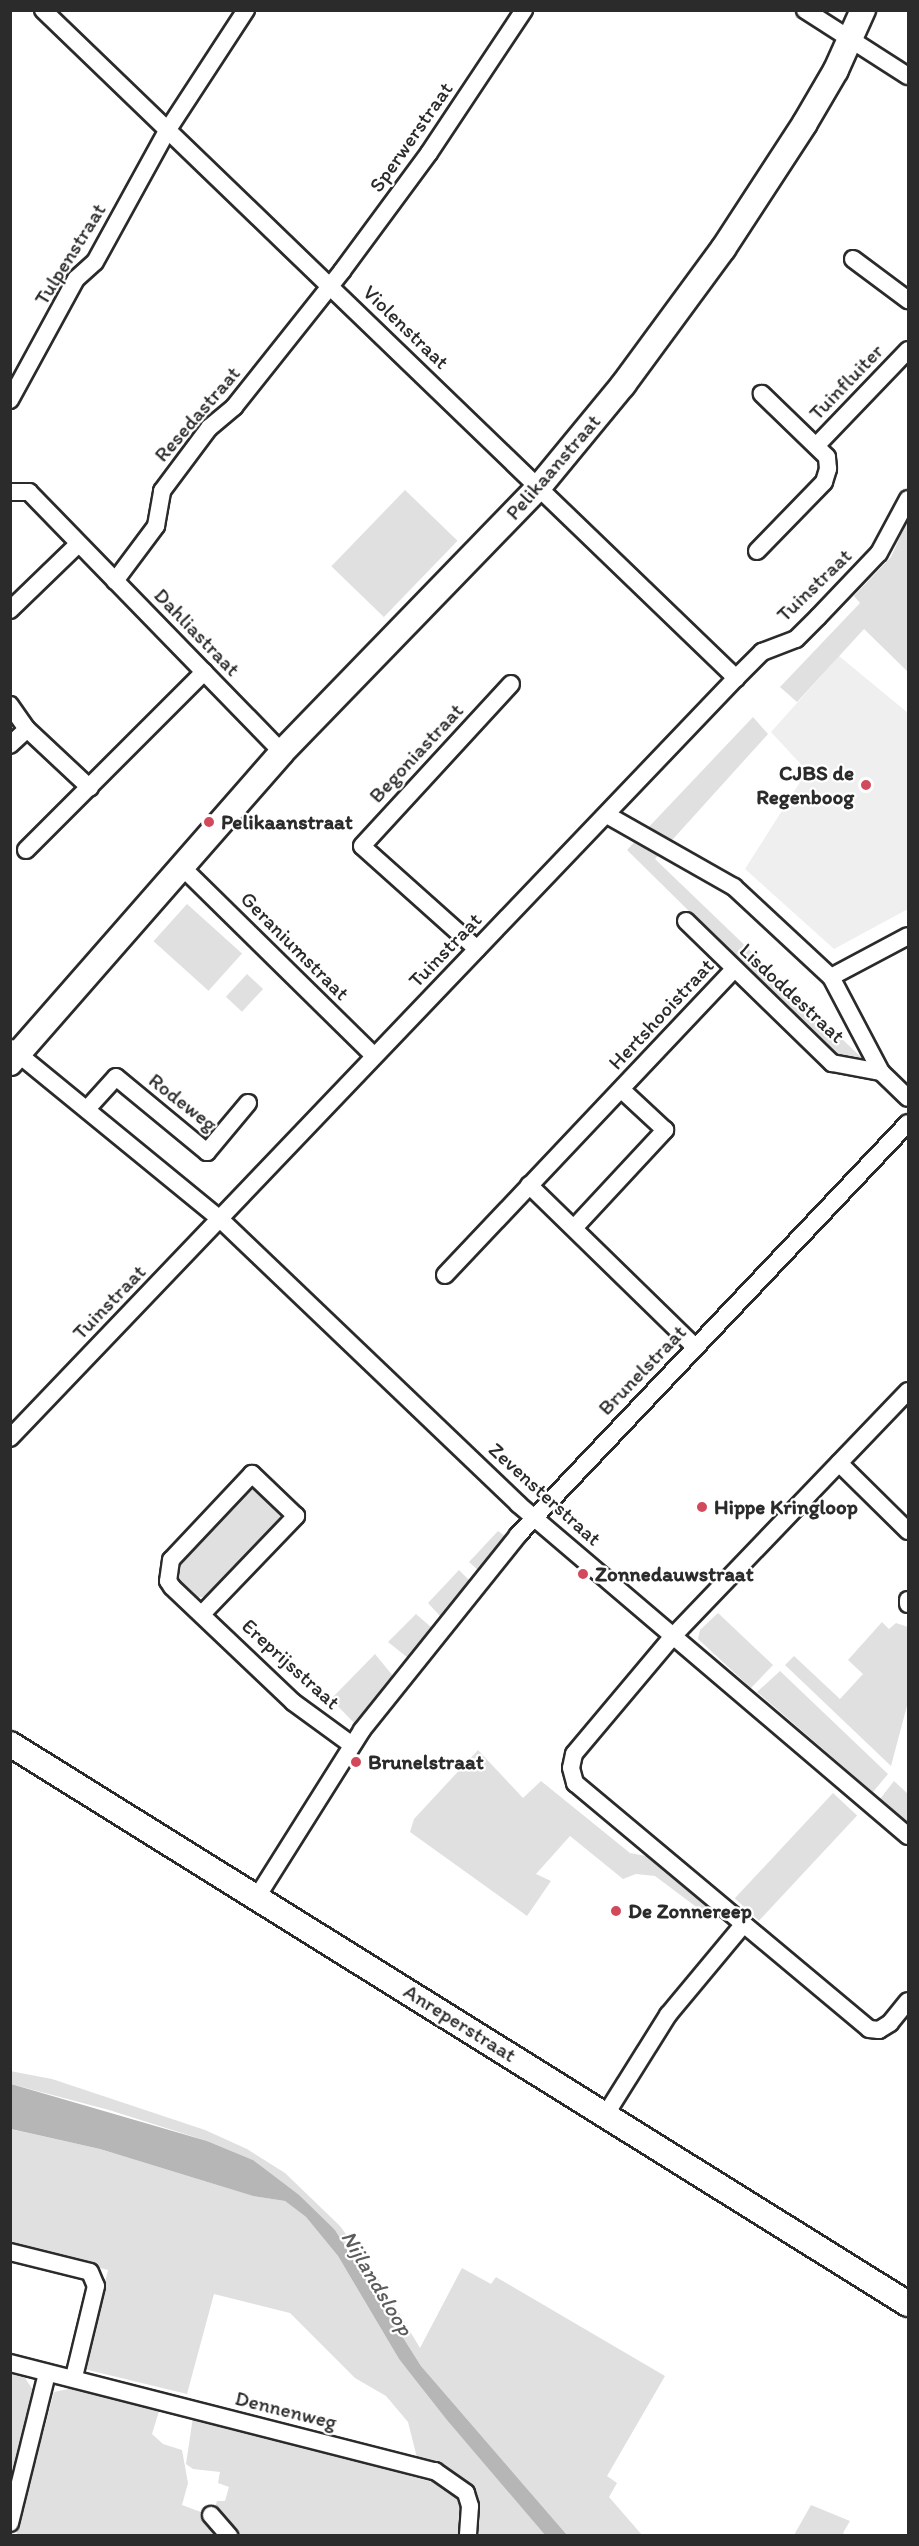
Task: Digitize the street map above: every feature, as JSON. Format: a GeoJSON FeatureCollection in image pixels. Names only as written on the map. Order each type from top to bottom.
{"type":"FeatureCollection","features":[{"type":"Feature","properties":{"kind":"street","name":"Violenstraat"},"geometry":{"type":"LineString","coordinates":[[43,10],[736,678]]}},
{"type":"Feature","properties":{"kind":"street","name":"Tulpenstraat"},"geometry":{"type":"LineString","coordinates":[[10,400],[76,279],[95,262],[167,131],[246,10]]}},
{"type":"Feature","properties":{"kind":"street","name":"Sperwerstraat"},"geometry":{"type":"LineString","coordinates":[[329,284],[429,153],[524,10]]}},
{"type":"Feature","properties":{"kind":"street"},"geometry":{"type":"LineString","coordinates":[[805,10],[909,76]]}},
{"type":"Feature","properties":{"kind":"street","name":"Pelikaanstraat"},"geometry":{"type":"LineString","coordinates":[[13,1055],[183,868],[282,752],[538,488],[623,385],[723,249],[805,123],[850,39],[862,10]]}},
{"type":"Feature","properties":{"kind":"street"},"geometry":{"type":"LineString","coordinates":[[853,259],[909,300]]}},
{"type":"Feature","properties":{"kind":"street","name":"Resedastraat"},"geometry":{"type":"LineString","coordinates":[[115,581],[156,526],[162,491],[209,428],[234,407],[277,354],[329,284]]}},
{"type":"Feature","properties":{"kind":"street","name":"Tuinfluiter"},"geometry":{"type":"LineString","coordinates":[[816,446],[909,350]]}},
{"type":"Feature","properties":{"kind":"street","name":"Tuinfluiter"},"geometry":{"type":"LineString","coordinates":[[757,551],[824,482],[827,457],[762,394]]}},
{"type":"Feature","properties":{"kind":"street","name":"Dahliastraat"},"geometry":{"type":"LineString","coordinates":[[10,492],[29,492],[282,752]]}},
{"type":"Feature","properties":{"kind":"street","name":"Tuinstraat"},"geometry":{"type":"LineString","coordinates":[[10,1438],[736,678],[762,652],[804,632],[879,553],[909,500]]}},
{"type":"Feature","properties":{"kind":"street"},"geometry":{"type":"LineString","coordinates":[[10,610],[78,544]]}},
{"type":"Feature","properties":{"kind":"street"},"geometry":{"type":"LineString","coordinates":[[26,850],[204,672]]}},
{"type":"Feature","properties":{"kind":"street","name":"Begoniastraat"},"geometry":{"type":"LineString","coordinates":[[477,949],[362,846],[512,684]]}},
{"type":"Feature","properties":{"kind":"street"},"geometry":{"type":"LineString","coordinates":[[10,705],[27,729],[90,788]]}},
{"type":"Feature","properties":{"kind":"street"},"geometry":{"type":"LineString","coordinates":[[10,745],[27,729]]}},
{"type":"Feature","properties":{"kind":"street","name":"Lisdoddestraat"},"geometry":{"type":"LineString","coordinates":[[607,815],[734,887],[831,977],[881,1072],[909,1098]]}},
{"type":"Feature","properties":{"kind":"street","name":"Geraniumstraat"},"geometry":{"type":"LineString","coordinates":[[183,868],[374,1056]]}},
{"type":"Feature","properties":{"kind":"street","name":"Lisdoddestraat"},"geometry":{"type":"LineString","coordinates":[[686,921],[832,1063],[881,1072]]}},
{"type":"Feature","properties":{"kind":"street","name":"Lisdoddestraat"},"geometry":{"type":"LineString","coordinates":[[831,977],[909,936]]}},
{"type":"Feature","properties":{"kind":"street","name":"Hertshooistraat"},"geometry":{"type":"LineString","coordinates":[[445,1275],[734,969]]}},
{"type":"Feature","properties":{"kind":"street"},"geometry":{"type":"LineString","coordinates":[[13,1055],[87,1109],[219,1218]]}},
{"type":"Feature","properties":{"kind":"street","name":"Rodeweg"},"geometry":{"type":"LineString","coordinates":[[87,1109],[116,1077],[207,1152],[248,1103]]}},
{"type":"Feature","properties":{"kind":"street","name":"Hertshooistraat"},"geometry":{"type":"LineString","coordinates":[[574,1228],[665,1130],[622,1090]]}},
{"type":"Feature","properties":{"kind":"street","name":"Brunelstraat"},"geometry":{"type":"LineString","coordinates":[[257,1897],[352,1745],[534,1516],[909,1123]]}},
{"type":"Feature","properties":{"kind":"street"},"geometry":{"type":"LineString","coordinates":[[529,1185],[695,1347]]}},
{"type":"Feature","properties":{"kind":"street","name":"Zevensterstraat"},"geometry":{"type":"LineString","coordinates":[[219,1218],[534,1516],[909,1836]]}},
{"type":"Feature","properties":{"kind":"street"},"geometry":{"type":"LineString","coordinates":[[909,1391],[673,1636],[574,1754],[571,1767],[575,1783],[869,2029],[879,2030],[890,2023],[909,2001]]}},
{"type":"Feature","properties":{"kind":"street"},"geometry":{"type":"LineString","coordinates":[[839,1463],[909,1531]]}},
{"type":"Feature","properties":{"kind":"street","name":"Ereprijsstraat"},"geometry":{"type":"LineString","coordinates":[[202,1614],[296,1516],[252,1474],[167,1567],[172,1587],[293,1702],[352,1745]]}},
{"type":"Feature","properties":{"kind":"street","name":"Anreperstraat"},"geometry":{"type":"LineString","coordinates":[[10,1744],[909,2304]]}},
{"type":"Feature","properties":{"kind":"street"},"geometry":{"type":"LineString","coordinates":[[606,2114],[668,2015],[743,1925]]}},
{"type":"Feature","properties":{"kind":"street"},"geometry":{"type":"LineString","coordinates":[[10,2252],[90,2272],[96,2286],[74,2378]]}},
{"type":"Feature","properties":{"kind":"street","name":"Dennenweg"},"geometry":{"type":"LineString","coordinates":[[10,2363],[435,2471],[466,2493],[470,2506],[468,2535]]}},
{"type":"Feature","properties":{"kind":"street"},"geometry":{"type":"LineString","coordinates":[[10,2523],[47,2373]]}},
{"type":"Feature","properties":{"kind":"street"},"geometry":{"type":"LineString","coordinates":[[211,2515],[229,2535]]}},
{"type":"Feature","properties":{"kind":"shaded area"},"geometry":{"type":"Polygon","coordinates":[[[405,490],[458,541],[384,617],[331,566],[405,490]]]}},
{"type":"Feature","properties":{"kind":"shaded area"},"geometry":{"type":"Polygon","coordinates":[[[908,519],[908,672],[864,629],[797,702],[780,687],[860,603],[854,596],[891,557],[908,519]]]}},
{"type":"Feature","properties":{"kind":"shaded area"},"geometry":{"type":"Polygon","coordinates":[[[839,656],[908,713],[908,909],[834,949],[745,869],[807,771],[771,732],[839,656]]]}},
{"type":"Feature","properties":{"kind":"shaded area"},"geometry":{"type":"Polygon","coordinates":[[[753,717],[768,734],[655,859],[866,1062],[838,1058],[627,850],[753,717]]]}},
{"type":"Feature","properties":{"kind":"shaded area"},"geometry":{"type":"Polygon","coordinates":[[[187,904],[242,954],[209,991],[154,941],[187,904]]]}},
{"type":"Feature","properties":{"kind":"shaded area"},"geometry":{"type":"Polygon","coordinates":[[[247,974],[263,989],[242,1012],[226,997],[247,974]]]}},
{"type":"Feature","properties":{"kind":"shaded area"},"geometry":{"type":"Polygon","coordinates":[[[255,1488],[281,1511],[278,1527],[210,1596],[194,1598],[173,1577],[173,1569],[249,1489],[255,1488]]]}},
{"type":"Feature","properties":{"kind":"shaded area"},"geometry":{"type":"Polygon","coordinates":[[[498,1531],[506,1537],[478,1570],[469,1562],[498,1531]]]}},
{"type":"Feature","properties":{"kind":"shaded area"},"geometry":{"type":"Polygon","coordinates":[[[459,1570],[470,1581],[440,1616],[428,1603],[459,1570]]]}},
{"type":"Feature","properties":{"kind":"shaded area"},"geometry":{"type":"Polygon","coordinates":[[[718,1613],[773,1665],[751,1688],[698,1639],[700,1630],[718,1613]]]}},
{"type":"Feature","properties":{"kind":"shaded area"},"geometry":{"type":"Polygon","coordinates":[[[416,1614],[432,1628],[408,1658],[388,1642],[416,1614]]]}},
{"type":"Feature","properties":{"kind":"shaded area"},"geometry":{"type":"Polygon","coordinates":[[[882,1622],[889,1629],[896,1623],[908,1627],[908,1702],[891,1766],[785,1665],[794,1656],[840,1699],[863,1674],[848,1660],[882,1622]]]}},
{"type":"Feature","properties":{"kind":"shaded area"},"geometry":{"type":"Polygon","coordinates":[[[375,1654],[393,1676],[355,1724],[331,1699],[375,1654]]]}},
{"type":"Feature","properties":{"kind":"shaded area"},"geometry":{"type":"Polygon","coordinates":[[[780,1671],[888,1774],[873,1792],[757,1692],[780,1671]]]}},
{"type":"Feature","properties":{"kind":"shaded area"},"geometry":{"type":"Polygon","coordinates":[[[478,1750],[523,1798],[541,1781],[630,1853],[646,1856],[669,1869],[712,1908],[707,1915],[655,1876],[636,1874],[623,1879],[570,1836],[536,1874],[551,1881],[527,1916],[410,1832],[414,1819],[478,1750]]]}},
{"type":"Feature","properties":{"kind":"shaded area"},"geometry":{"type":"Polygon","coordinates":[[[894,1781],[908,1794],[908,1822],[880,1799],[894,1781]]]}},
{"type":"Feature","properties":{"kind":"shaded area"},"geometry":{"type":"Polygon","coordinates":[[[833,1793],[857,1816],[759,1921],[735,1898],[833,1793]]]}},
{"type":"Feature","properties":{"kind":"shaded area"},"geometry":{"type":"Polygon","coordinates":[[[10,2071],[52,2079],[205,2130],[247,2149],[285,2173],[340,2226],[381,2283],[420,2348],[462,2268],[491,2284],[496,2277],[665,2376],[607,2476],[617,2483],[609,2497],[642,2535],[567,2535],[421,2366],[335,2230],[253,2160],[207,2141],[109,2110],[11,2084],[10,2071]]]}},
{"type":"Feature","properties":{"kind":"shaded area"},"geometry":{"type":"Polygon","coordinates":[[[11,2084],[207,2141],[253,2160],[299,2195],[335,2230],[421,2366],[567,2535],[545,2535],[447,2420],[399,2359],[338,2256],[306,2217],[285,2201],[253,2196],[100,2149],[11,2129],[11,2084]]]}},
{"type":"Feature","properties":{"kind":"shaded area"},"geometry":{"type":"Polygon","coordinates":[[[10,2129],[100,2149],[253,2196],[285,2201],[306,2217],[338,2256],[399,2359],[545,2535],[477,2535],[475,2492],[459,2477],[417,2458],[408,2422],[386,2396],[355,2378],[290,2313],[214,2294],[187,2394],[84,2369],[108,2270],[11,2245],[10,2129]]]}},
{"type":"Feature","properties":{"kind":"shaded area"},"geometry":{"type":"Polygon","coordinates":[[[11,2374],[25,2378],[33,2390],[11,2489],[11,2374]]]}},
{"type":"Feature","properties":{"kind":"shaded area"},"geometry":{"type":"Polygon","coordinates":[[[73,2388],[160,2408],[152,2434],[163,2444],[182,2450],[188,2483],[182,2505],[209,2515],[226,2536],[16,2536],[54,2392],[73,2388]]]}},
{"type":"Feature","properties":{"kind":"shaded area"},"geometry":{"type":"Polygon","coordinates":[[[193,2417],[447,2486],[466,2508],[462,2535],[232,2535],[213,2514],[217,2501],[225,2501],[229,2487],[218,2483],[220,2472],[193,2469],[186,2464],[193,2417]]]}},
{"type":"Feature","properties":{"kind":"shaded area"},"geometry":{"type":"Polygon","coordinates":[[[811,2505],[850,2521],[843,2533],[846,2535],[794,2535],[811,2505]]]}},
{"type":"Feature","properties":{"kind":"place","name":"CJBS de Regenboog"},"geometry":{"type":"Point","coordinates":[866,785]}},
{"type":"Feature","properties":{"kind":"place","name":"Pelikaanstraat"},"geometry":{"type":"Point","coordinates":[209,822]}},
{"type":"Feature","properties":{"kind":"place","name":"Hippe Kringloop"},"geometry":{"type":"Point","coordinates":[702,1507]}},
{"type":"Feature","properties":{"kind":"place","name":"Zonnedauwstraat"},"geometry":{"type":"Point","coordinates":[583,1574]}},
{"type":"Feature","properties":{"kind":"place","name":"Brunelstraat"},"geometry":{"type":"Point","coordinates":[356,1762]}},
{"type":"Feature","properties":{"kind":"place","name":"De Zonnereep"},"geometry":{"type":"Point","coordinates":[616,1911]}},
{"type":"Feature","properties":{"kind":"water label","name":"Nijlandsloop"},"geometry":{"type":"Point","coordinates":[377,2283]}}]}
